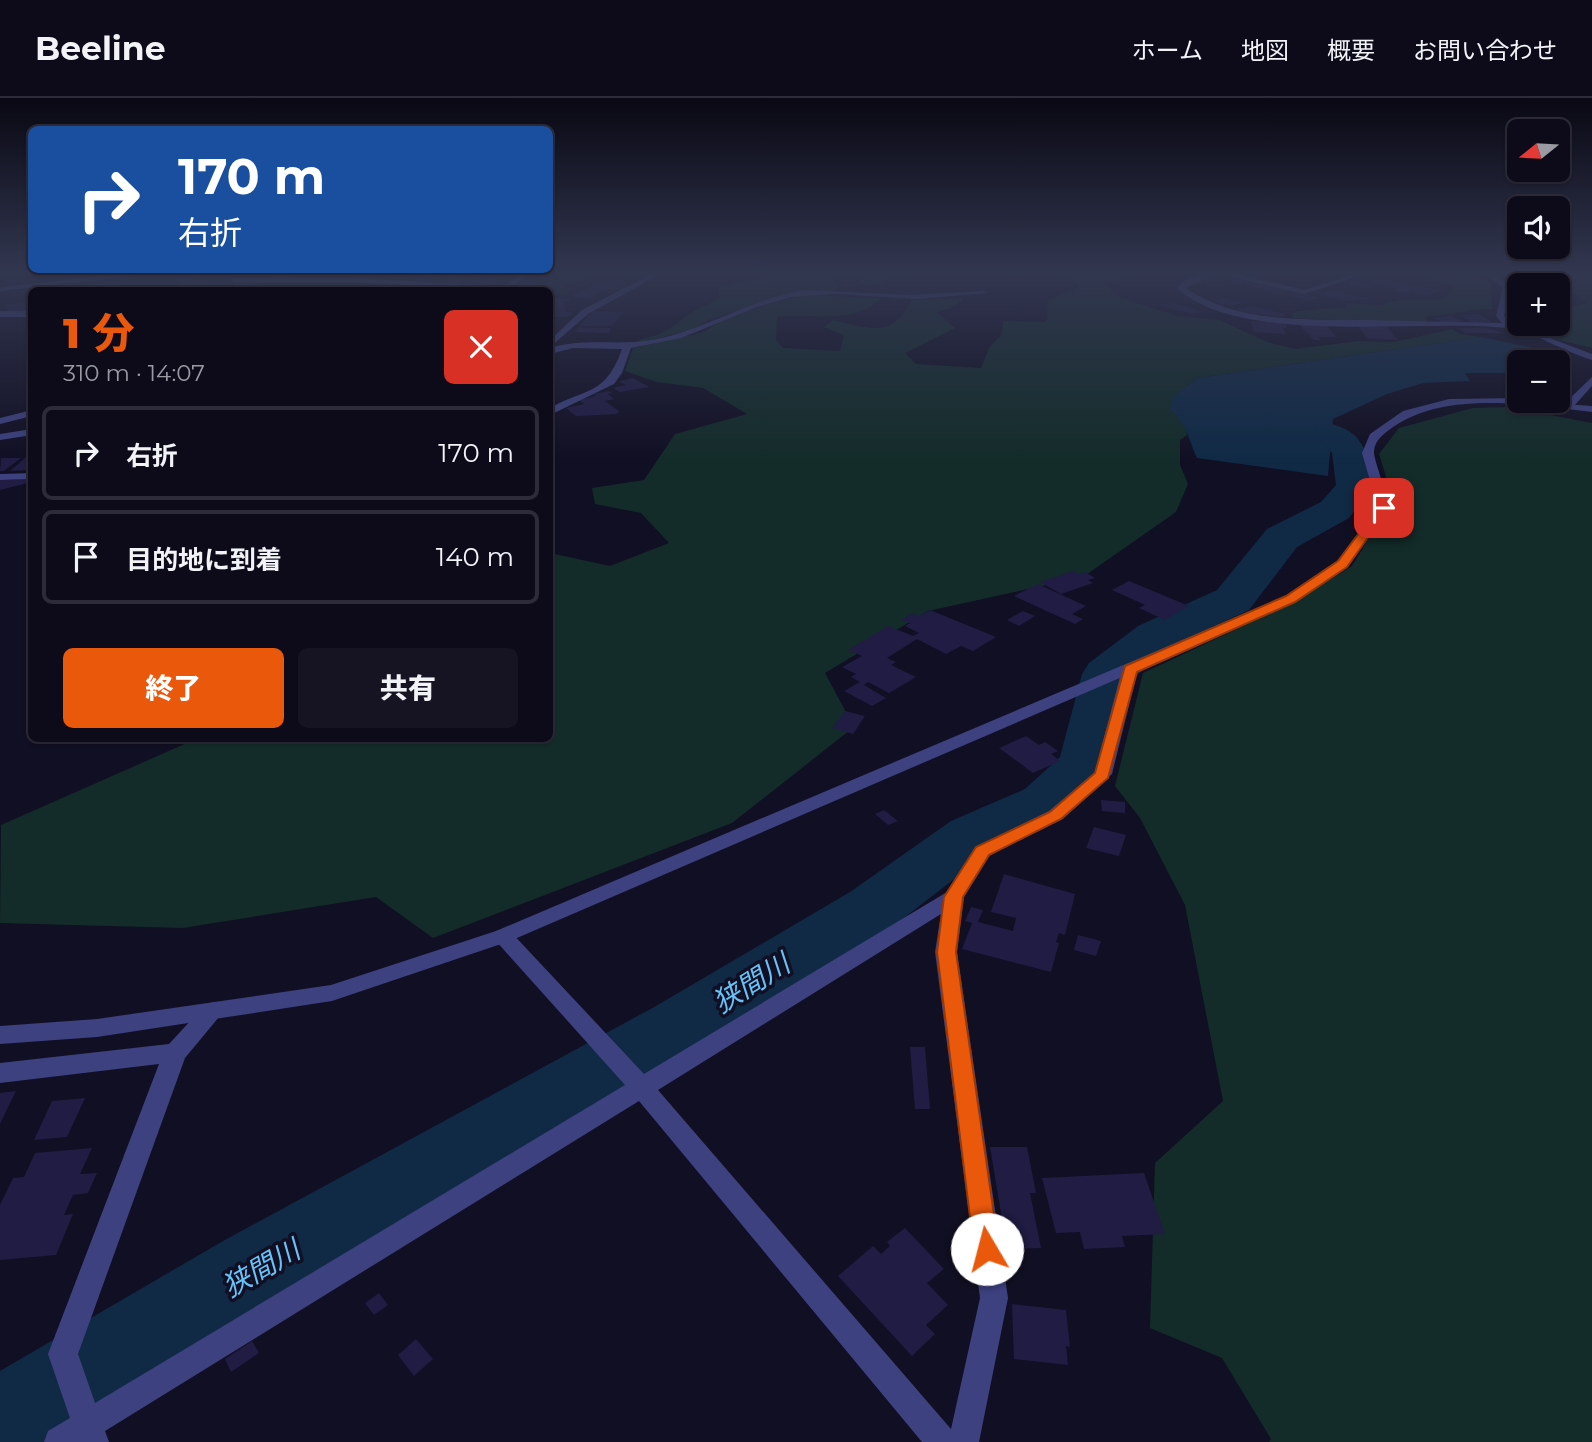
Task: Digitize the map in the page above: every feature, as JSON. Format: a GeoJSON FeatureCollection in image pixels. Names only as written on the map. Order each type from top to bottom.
{"type":"FeatureCollection","features":[{"type":"Feature","properties":{"kind":"street"},"geometry":{"type":"LineString","coordinates":[[553,350],[568,344],[582,343],[638,345],[684,334]]}},
{"type":"Feature","properties":{"kind":"street"},"geometry":{"type":"LineString","coordinates":[[1536,336],[1592,358]]}},
{"type":"Feature","properties":{"kind":"street"},"geometry":{"type":"LineString","coordinates":[[553,410],[562,403],[610,383],[616,376],[628,345]]}},
{"type":"Feature","properties":{"kind":"street"},"geometry":{"type":"LineString","coordinates":[[1570,403],[1592,380]]}},
{"type":"Feature","properties":{"kind":"street"},"geometry":{"type":"LineString","coordinates":[[0,1035],[97,1028],[332,993],[503,936],[1291,599],[1342,564],[1384,508],[1368,453],[1374,436],[1407,414],[1449,402],[1507,401]]}},
{"type":"Feature","properties":{"kind":"street"},"geometry":{"type":"LineString","coordinates":[[1570,404],[1592,409]]}},
{"type":"Feature","properties":{"kind":"street"},"geometry":{"type":"LineString","coordinates":[[0,421],[28,414]]}},
{"type":"Feature","properties":{"kind":"street"},"geometry":{"type":"LineString","coordinates":[[0,437],[28,433]]}},
{"type":"Feature","properties":{"kind":"street"},"geometry":{"type":"LineString","coordinates":[[0,477],[28,476]]}},
{"type":"Feature","properties":{"kind":"street"},"geometry":{"type":"LineString","coordinates":[[964,1442],[994,1298],[946,952],[954,897],[983,851],[1055,815],[1103,775],[1130,669]]}},
{"type":"Feature","properties":{"kind":"street"},"geometry":{"type":"LineString","coordinates":[[59,1442],[91,1433],[640,1086],[954,897]]}},
{"type":"Feature","properties":{"kind":"street"},"geometry":{"type":"LineString","coordinates":[[503,936],[640,1086],[942,1442]]}},
{"type":"Feature","properties":{"kind":"street"},"geometry":{"type":"LineString","coordinates":[[91,1433],[63,1354],[176,1053],[213,1012]]}},
{"type":"Feature","properties":{"kind":"street"},"geometry":{"type":"LineString","coordinates":[[0,1073],[176,1053]]}},
{"type":"Feature","properties":{"kind":"green space"},"geometry":{"type":"Polygon","coordinates":[[[675,334],[636,344],[641,340],[675,334]]]}},
{"type":"Feature","properties":{"kind":"green space"},"geometry":{"type":"Polygon","coordinates":[[[698,334],[776,334],[776,340],[783,348],[840,351],[844,335],[841,334],[944,334],[905,353],[916,364],[981,368],[989,348],[1001,335],[1249,334],[1267,342],[1295,349],[1359,341],[1394,342],[1431,334],[1481,337],[1198,378],[1174,397],[1187,435],[1180,440],[1180,465],[1188,484],[1176,512],[1083,577],[928,611],[825,673],[854,727],[732,823],[433,938],[376,897],[183,928],[0,923],[1,825],[189,742],[553,742],[553,554],[610,566],[669,543],[641,513],[595,504],[592,488],[644,480],[675,434],[747,414],[703,388],[657,382],[625,371],[633,348],[698,334]]]}},
{"type":"Feature","properties":{"kind":"green space"},"geometry":{"type":"Polygon","coordinates":[[[1592,334],[1592,348],[1543,336],[1592,334]]]}},
{"type":"Feature","properties":{"kind":"green space"},"geometry":{"type":"Polygon","coordinates":[[[1507,407],[1507,413],[1540,413],[1592,423],[1592,1442],[1269,1442],[1271,1439],[1222,1358],[1150,1328],[1155,1163],[1223,1101],[1185,905],[1140,818],[1115,786],[1143,673],[1293,603],[1352,566],[1385,512],[1394,503],[1379,454],[1399,428],[1473,408],[1507,407]]]}},
{"type":"Feature","properties":{"kind":"water"},"geometry":{"type":"Polygon","coordinates":[[[1481,337],[1536,350],[1507,350],[1507,374],[1465,373],[1470,381],[1423,383],[1387,394],[1333,419],[1328,476],[1197,458],[1184,426],[1170,409],[1173,397],[1198,378],[1481,337]]]}},
{"type":"Feature","properties":{"kind":"building"},"geometry":{"type":"Polygon","coordinates":[[[1308,334],[1334,334],[1337,337],[1318,337],[1321,340],[1314,340],[1308,334]]]}},
{"type":"Feature","properties":{"kind":"building"},"geometry":{"type":"Polygon","coordinates":[[[1364,334],[1393,334],[1398,340],[1368,339],[1364,334]]]}},
{"type":"Feature","properties":{"kind":"building"},"geometry":{"type":"Polygon","coordinates":[[[633,378],[649,387],[620,392],[613,388],[626,385],[619,381],[633,378]]]}},
{"type":"Feature","properties":{"kind":"building"},"geometry":{"type":"Polygon","coordinates":[[[609,391],[612,393],[608,394],[614,399],[605,401],[620,412],[616,413],[618,414],[576,416],[566,408],[584,404],[579,400],[596,396],[593,394],[609,391]]]}},
{"type":"Feature","properties":{"kind":"building"},"geometry":{"type":"Polygon","coordinates":[[[26,457],[28,457],[28,470],[10,471],[26,457]]]}},
{"type":"Feature","properties":{"kind":"building"},"geometry":{"type":"Polygon","coordinates":[[[1,458],[21,458],[4,471],[0,471],[1,458]]]}},
{"type":"Feature","properties":{"kind":"building"},"geometry":{"type":"Polygon","coordinates":[[[28,479],[28,483],[0,490],[0,480],[28,479]]]}},
{"type":"Feature","properties":{"kind":"building"},"geometry":{"type":"Polygon","coordinates":[[[1073,571],[1078,574],[1085,572],[1095,578],[1088,580],[1093,583],[1061,594],[1040,582],[1073,571]]]}},
{"type":"Feature","properties":{"kind":"building"},"geometry":{"type":"Polygon","coordinates":[[[1129,581],[1189,606],[1165,620],[1139,608],[1145,605],[1112,590],[1129,581]]]}},
{"type":"Feature","properties":{"kind":"building"},"geometry":{"type":"Polygon","coordinates":[[[1038,584],[1086,606],[1072,614],[1083,619],[1075,624],[1014,596],[1038,584]]]}},
{"type":"Feature","properties":{"kind":"building"},"geometry":{"type":"Polygon","coordinates":[[[930,610],[996,637],[973,651],[961,646],[946,654],[917,639],[887,658],[896,662],[891,665],[916,677],[889,693],[868,682],[864,685],[886,698],[872,706],[844,691],[860,682],[851,677],[856,674],[842,667],[862,656],[848,650],[888,626],[913,636],[919,633],[905,626],[910,623],[901,620],[913,613],[919,616],[930,610]]]}},
{"type":"Feature","properties":{"kind":"building"},"geometry":{"type":"Polygon","coordinates":[[[1023,611],[1035,616],[1019,626],[1007,620],[1023,611]]]}},
{"type":"Feature","properties":{"kind":"building"},"geometry":{"type":"Polygon","coordinates":[[[845,711],[865,716],[853,734],[832,728],[845,711]]]}},
{"type":"Feature","properties":{"kind":"building"},"geometry":{"type":"Polygon","coordinates":[[[1026,736],[1039,745],[1045,742],[1058,751],[1051,754],[1060,761],[1033,773],[999,748],[1026,736]]]}},
{"type":"Feature","properties":{"kind":"building"},"geometry":{"type":"Polygon","coordinates":[[[1101,800],[1125,802],[1125,813],[1102,811],[1101,800]]]}},
{"type":"Feature","properties":{"kind":"building"},"geometry":{"type":"Polygon","coordinates":[[[884,810],[898,821],[888,825],[875,814],[884,810]]]}},
{"type":"Feature","properties":{"kind":"building"},"geometry":{"type":"Polygon","coordinates":[[[1094,827],[1126,835],[1119,856],[1086,848],[1094,827]]]}},
{"type":"Feature","properties":{"kind":"building"},"geometry":{"type":"Polygon","coordinates":[[[1004,874],[1075,894],[1065,935],[1059,933],[1056,942],[1059,943],[1051,972],[962,949],[972,923],[965,921],[971,907],[983,910],[978,922],[1013,931],[1016,918],[991,912],[1004,874]]]}},
{"type":"Feature","properties":{"kind":"building"},"geometry":{"type":"Polygon","coordinates":[[[1078,935],[1101,941],[1096,956],[1074,950],[1078,935]]]}},
{"type":"Feature","properties":{"kind":"building"},"geometry":{"type":"Polygon","coordinates":[[[910,1047],[925,1047],[930,1109],[915,1109],[910,1047]]]}},
{"type":"Feature","properties":{"kind":"building"},"geometry":{"type":"Polygon","coordinates":[[[16,1091],[0,1124],[0,1093],[16,1091]]]}},
{"type":"Feature","properties":{"kind":"building"},"geometry":{"type":"Polygon","coordinates":[[[85,1098],[67,1137],[34,1140],[52,1101],[85,1098]]]}},
{"type":"Feature","properties":{"kind":"building"},"geometry":{"type":"Polygon","coordinates":[[[990,1147],[1027,1147],[1036,1193],[1030,1193],[1041,1248],[1007,1249],[990,1147]]]}},
{"type":"Feature","properties":{"kind":"building"},"geometry":{"type":"Polygon","coordinates":[[[92,1148],[80,1174],[97,1173],[88,1193],[73,1195],[64,1215],[73,1214],[56,1255],[0,1260],[0,1205],[13,1178],[24,1177],[35,1153],[92,1148]]]}},
{"type":"Feature","properties":{"kind":"building"},"geometry":{"type":"Polygon","coordinates":[[[1144,1173],[1165,1234],[1122,1236],[1125,1247],[1084,1249],[1080,1232],[1056,1233],[1042,1178],[1144,1173]]]}},
{"type":"Feature","properties":{"kind":"building"},"geometry":{"type":"Polygon","coordinates":[[[905,1228],[944,1269],[927,1283],[948,1305],[926,1325],[935,1334],[912,1356],[838,1276],[873,1246],[881,1254],[890,1246],[887,1242],[905,1228]]]}},
{"type":"Feature","properties":{"kind":"building"},"geometry":{"type":"Polygon","coordinates":[[[379,1293],[388,1305],[374,1315],[365,1303],[379,1293]]]}},
{"type":"Feature","properties":{"kind":"building"},"geometry":{"type":"Polygon","coordinates":[[[1012,1304],[1066,1310],[1070,1347],[1066,1346],[1068,1365],[1014,1359],[1012,1304]]]}},
{"type":"Feature","properties":{"kind":"building"},"geometry":{"type":"Polygon","coordinates":[[[416,1339],[433,1359],[414,1376],[398,1355],[416,1339]]]}},
{"type":"Feature","properties":{"kind":"building"},"geometry":{"type":"Polygon","coordinates":[[[252,1341],[259,1353],[231,1372],[225,1359],[252,1341]]]}},
{"type":"Feature","properties":{"kind":"waterway","name":"狭間川"},"geometry":{"type":"LineString","coordinates":[[0,1426],[254,1270],[682,1026],[873,908],[972,835],[1046,802],[1070,781],[1087,760],[1107,674],[1155,636],[1233,600],[1282,538],[1335,510],[1355,487],[1349,450],[1331,434]]}},
{"type":"Feature","properties":{"kind":"route"},"geometry":{"type":"LineString","coordinates":[[987,1249],[946,952],[954,897],[983,851],[1055,815],[1103,775],[1130,669],[1291,599],[1342,564],[1384,508]]}}]}
